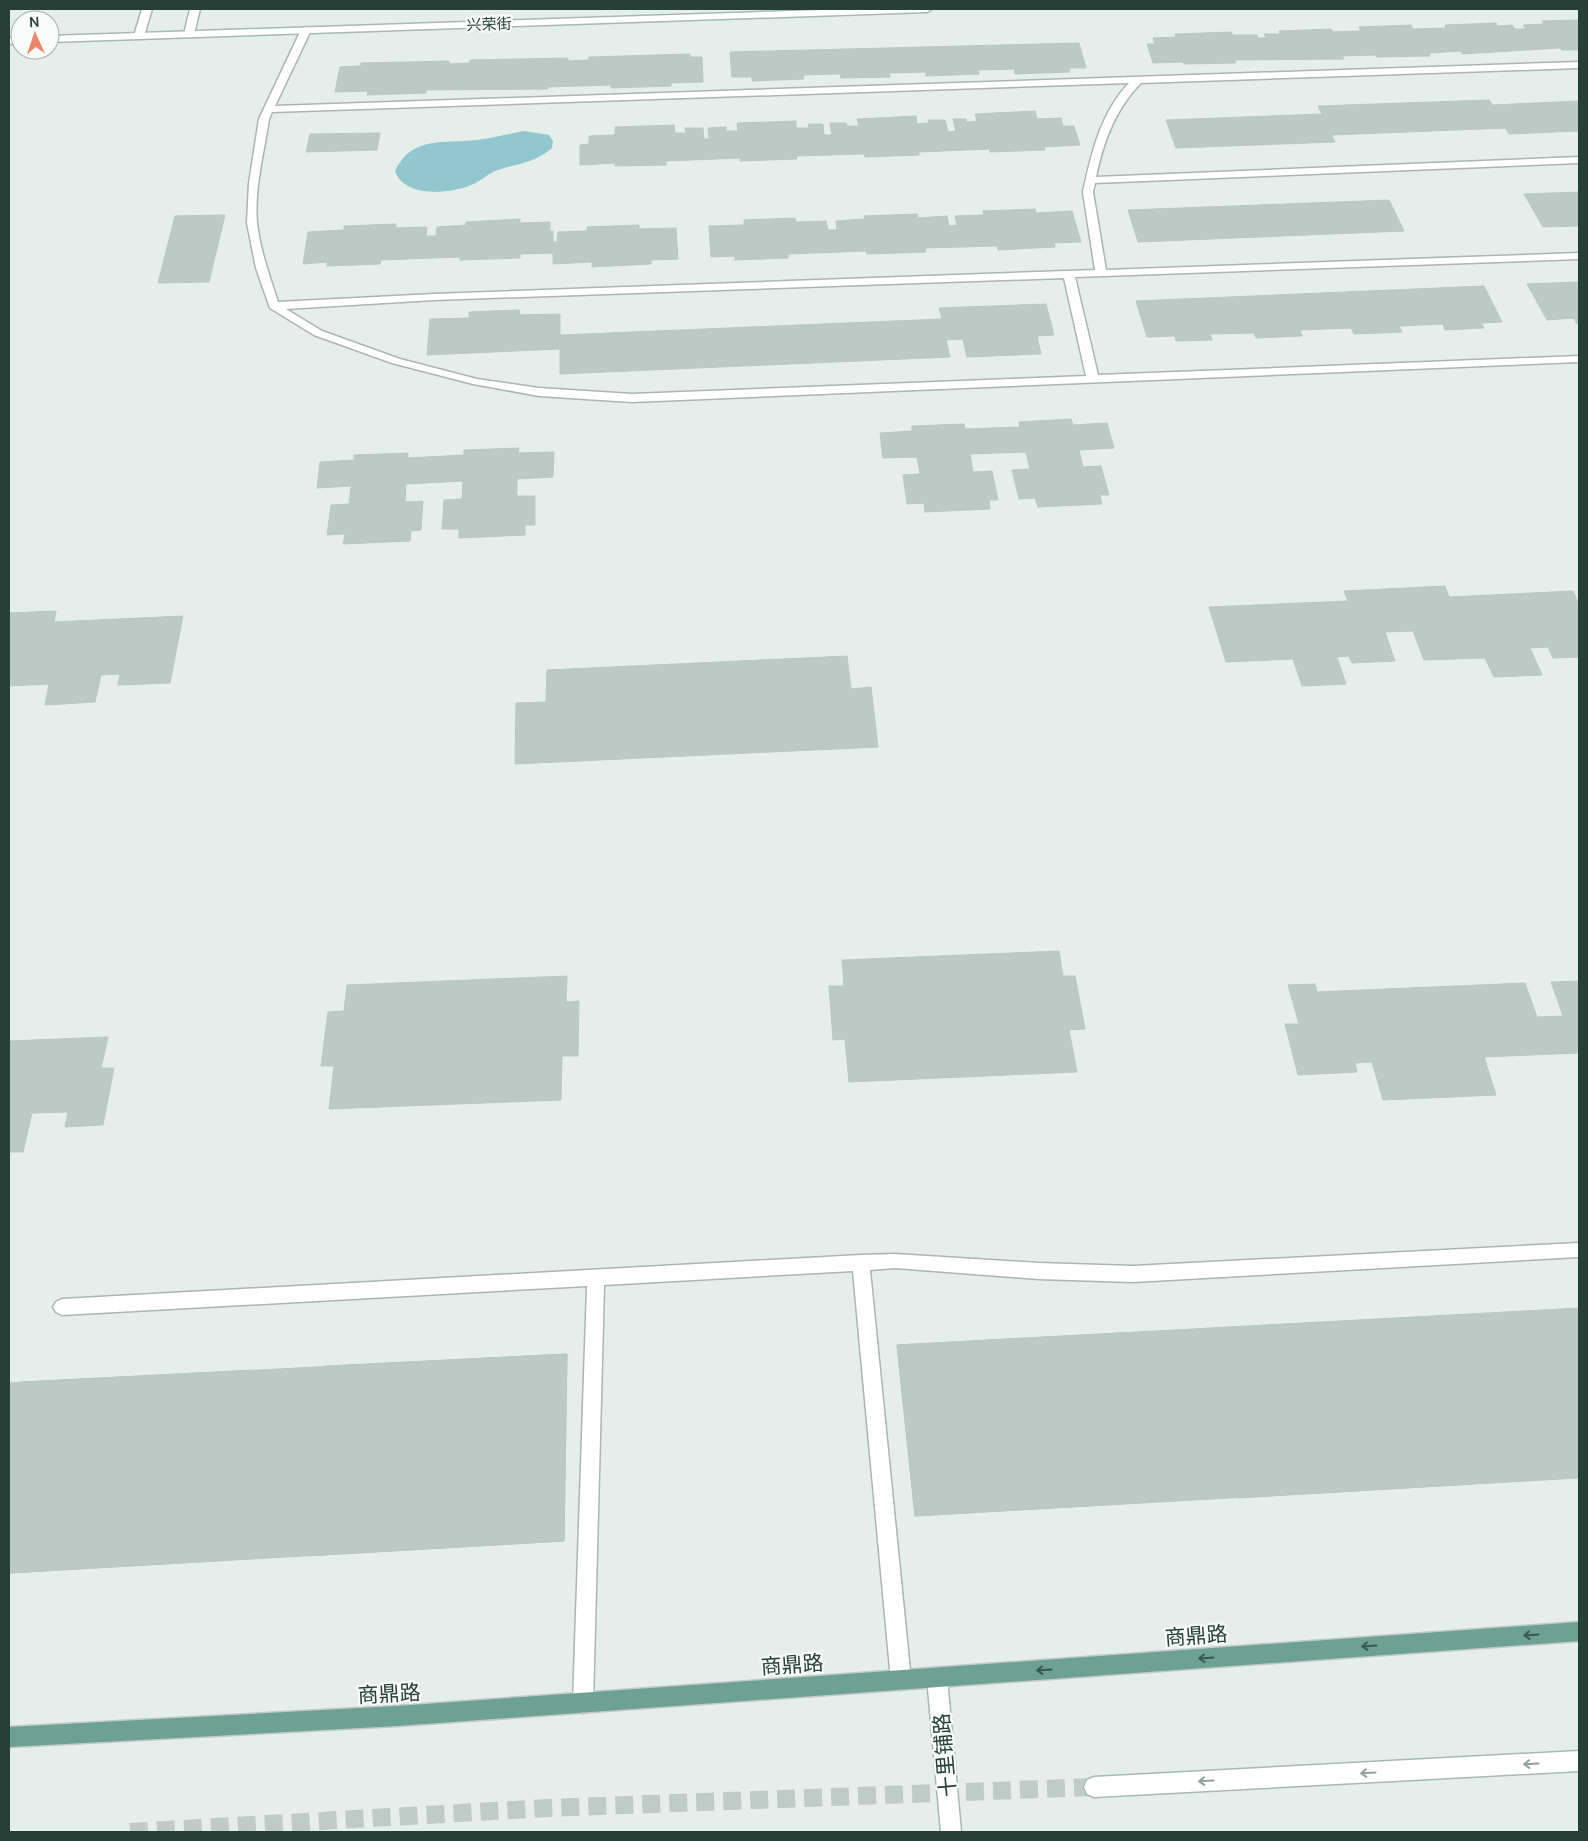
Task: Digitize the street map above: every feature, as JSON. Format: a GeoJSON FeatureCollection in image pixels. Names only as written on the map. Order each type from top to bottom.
{"type":"FeatureCollection","features":[{"type":"Feature","properties":{"kind":"main road","name":"商鼎路"},"geometry":{"type":"LineString","coordinates":[[9,1737],[397,1716],[1579,1631]]}},
{"type":"Feature","properties":{"kind":"street"},"geometry":{"type":"LineString","coordinates":[[140,36],[147,9]]}},
{"type":"Feature","properties":{"kind":"street"},"geometry":{"type":"LineString","coordinates":[[189,34],[195,9]]}},
{"type":"Feature","properties":{"kind":"street","name":"兴荣街"},"geometry":{"type":"LineString","coordinates":[[60,39],[927,9]]}},
{"type":"Feature","properties":{"kind":"street"},"geometry":{"type":"LineString","coordinates":[[306,30],[264,119],[254,183],[252,222],[261,268],[274,306],[318,333],[396,361],[476,382],[539,392],[632,398],[1579,360]]}},
{"type":"Feature","properties":{"kind":"street"},"geometry":{"type":"LineString","coordinates":[[269,109],[1579,65]]}},
{"type":"Feature","properties":{"kind":"street"},"geometry":{"type":"LineString","coordinates":[[1101,273],[1088,192],[1090,180],[1095,157],[1111,115],[1126,92],[1138,80]]}},
{"type":"Feature","properties":{"kind":"street"},"geometry":{"type":"LineString","coordinates":[[1090,180],[1579,160]]}},
{"type":"Feature","properties":{"kind":"street"},"geometry":{"type":"LineString","coordinates":[[274,306],[434,297],[1579,256]]}},
{"type":"Feature","properties":{"kind":"street"},"geometry":{"type":"LineString","coordinates":[[1069,274],[1092,379]]}},
{"type":"Feature","properties":{"kind":"street"},"geometry":{"type":"LineString","coordinates":[[62,1307],[861,1262],[895,1261],[1029,1271],[1133,1274],[1579,1250]]}},
{"type":"Feature","properties":{"kind":"street"},"geometry":{"type":"LineString","coordinates":[[861,1262],[901,1680]]}},
{"type":"Feature","properties":{"kind":"street"},"geometry":{"type":"LineString","coordinates":[[583,1703],[596,1277]]}},
{"type":"Feature","properties":{"kind":"street","name":"十里铺路"},"geometry":{"type":"LineString","coordinates":[[936,1678],[951,1832]]}},
{"type":"Feature","properties":{"kind":"street"},"geometry":{"type":"LineString","coordinates":[[1094,1787],[1579,1761]]}},
{"type":"Feature","properties":{"kind":"water"},"geometry":{"type":"Polygon","coordinates":[[[524,131],[549,135],[553,141],[552,148],[539,157],[495,171],[474,184],[462,188],[440,192],[417,190],[400,180],[395,171],[402,159],[420,146],[441,142],[483,139],[524,131]]]}},
{"type":"Feature","properties":{"kind":"building"},"geometry":{"type":"Polygon","coordinates":[[[1579,20],[1579,50],[1562,50],[1560,48],[1462,54],[1461,51],[1429,53],[1430,56],[1342,56],[1344,59],[1234,60],[1236,63],[1184,64],[1183,62],[1153,63],[1147,44],[1155,44],[1153,38],[1176,37],[1175,34],[1231,32],[1233,35],[1257,35],[1258,38],[1266,38],[1264,34],[1280,34],[1279,31],[1331,29],[1333,32],[1361,31],[1359,27],[1411,25],[1413,29],[1446,28],[1445,25],[1496,23],[1498,26],[1512,25],[1515,29],[1526,29],[1523,25],[1544,24],[1542,21],[1579,20]]]}},
{"type":"Feature","properties":{"kind":"building"},"geometry":{"type":"Polygon","coordinates":[[[1079,43],[1086,68],[1069,68],[1070,72],[1015,74],[1014,69],[978,70],[979,74],[926,76],[926,72],[889,73],[890,77],[841,78],[840,74],[803,75],[804,79],[752,81],[752,77],[732,77],[730,52],[1079,43]]]}},
{"type":"Feature","properties":{"kind":"building"},"geometry":{"type":"Polygon","coordinates":[[[690,54],[690,57],[702,57],[703,82],[671,83],[671,86],[611,88],[611,85],[548,87],[548,89],[426,90],[426,93],[367,95],[368,91],[335,92],[340,67],[361,66],[361,63],[449,61],[449,64],[470,63],[470,60],[568,58],[568,61],[589,60],[589,57],[690,54]]]}},
{"type":"Feature","properties":{"kind":"building"},"geometry":{"type":"Polygon","coordinates":[[[1489,100],[1506,128],[1332,135],[1318,106],[1489,100]]]}},
{"type":"Feature","properties":{"kind":"building"},"geometry":{"type":"Polygon","coordinates":[[[1579,101],[1579,131],[1509,134],[1492,105],[1579,101]]]}},
{"type":"Feature","properties":{"kind":"building"},"geometry":{"type":"Polygon","coordinates":[[[1035,111],[1037,119],[1061,118],[1063,126],[1074,126],[1080,145],[1044,147],[1045,150],[990,152],[989,149],[919,152],[919,155],[865,157],[864,154],[796,156],[797,159],[740,161],[740,158],[666,161],[666,165],[615,166],[615,163],[580,165],[580,145],[589,144],[589,136],[615,135],[615,127],[674,125],[675,133],[686,133],[685,128],[703,128],[704,139],[709,139],[708,128],[726,127],[726,131],[738,131],[737,123],[796,121],[796,128],[809,128],[808,124],[823,124],[824,135],[832,135],[830,123],[846,123],[847,126],[859,126],[857,119],[916,116],[917,124],[929,123],[928,120],[945,120],[948,132],[956,131],[953,119],[966,119],[966,122],[977,121],[975,114],[1035,111]]]}},
{"type":"Feature","properties":{"kind":"building"},"geometry":{"type":"Polygon","coordinates":[[[1322,114],[1335,142],[1176,148],[1166,120],[1322,114]]]}},
{"type":"Feature","properties":{"kind":"building"},"geometry":{"type":"Polygon","coordinates":[[[380,133],[377,150],[306,152],[310,134],[380,133]]]}},
{"type":"Feature","properties":{"kind":"building"},"geometry":{"type":"Polygon","coordinates":[[[1579,192],[1579,226],[1543,227],[1524,194],[1579,192]]]}},
{"type":"Feature","properties":{"kind":"building"},"geometry":{"type":"Polygon","coordinates":[[[1389,200],[1404,231],[1138,242],[1128,210],[1389,200]]]}},
{"type":"Feature","properties":{"kind":"building"},"geometry":{"type":"Polygon","coordinates":[[[1035,209],[1036,213],[1072,211],[1081,242],[1054,243],[1055,247],[998,250],[997,246],[925,248],[926,252],[867,254],[866,251],[788,254],[788,258],[735,260],[735,256],[711,257],[709,226],[744,225],[744,220],[795,218],[796,222],[826,221],[828,230],[837,230],[836,221],[865,219],[864,216],[917,214],[918,218],[947,216],[949,226],[957,225],[955,216],[984,215],[983,211],[1035,209]]]}},
{"type":"Feature","properties":{"kind":"building"},"geometry":{"type":"Polygon","coordinates":[[[225,215],[209,282],[158,283],[175,216],[225,215]]]}},
{"type":"Feature","properties":{"kind":"building"},"geometry":{"type":"Polygon","coordinates":[[[520,219],[520,223],[550,222],[550,231],[553,231],[553,242],[557,242],[558,232],[587,231],[587,227],[639,225],[639,229],[676,228],[678,259],[651,260],[651,264],[592,267],[592,262],[553,264],[553,253],[520,254],[520,258],[460,260],[460,257],[381,260],[380,264],[327,266],[327,262],[303,264],[308,232],[344,230],[344,226],[396,224],[396,228],[427,227],[426,236],[436,236],[437,227],[466,225],[466,222],[520,219]]]}},
{"type":"Feature","properties":{"kind":"building"},"geometry":{"type":"Polygon","coordinates":[[[1579,282],[1579,324],[1577,324],[1574,318],[1547,320],[1527,284],[1579,282]]]}},
{"type":"Feature","properties":{"kind":"building"},"geometry":{"type":"Polygon","coordinates":[[[1484,286],[1502,322],[1481,323],[1484,328],[1445,330],[1443,324],[1399,326],[1402,332],[1354,334],[1351,328],[1300,330],[1302,336],[1256,338],[1254,333],[1210,334],[1212,340],[1176,341],[1175,336],[1147,337],[1136,301],[1484,286]]]}},
{"type":"Feature","properties":{"kind":"building"},"geometry":{"type":"Polygon","coordinates":[[[1046,304],[1054,335],[1037,336],[1041,354],[967,357],[963,339],[946,340],[950,357],[560,374],[560,349],[427,355],[430,319],[469,318],[469,312],[519,310],[520,315],[560,314],[560,335],[942,319],[939,308],[1046,304]]]}},
{"type":"Feature","properties":{"kind":"building"},"geometry":{"type":"Polygon","coordinates":[[[1071,419],[1073,425],[1107,423],[1114,448],[1079,450],[1083,467],[1101,466],[1109,495],[1100,495],[1102,504],[1038,507],[1035,498],[1019,499],[1012,470],[1030,469],[1026,452],[970,454],[973,472],[992,471],[998,500],[989,500],[990,509],[925,512],[924,503],[907,504],[903,475],[920,474],[917,457],[883,458],[880,433],[912,431],[912,426],[964,424],[965,429],[1020,427],[1019,422],[1071,419]]]}},
{"type":"Feature","properties":{"kind":"building"},"geometry":{"type":"Polygon","coordinates":[[[519,448],[518,453],[554,452],[553,477],[517,479],[517,496],[535,496],[535,525],[525,525],[525,535],[459,538],[459,529],[442,529],[444,500],[462,499],[463,481],[406,484],[405,502],[423,501],[421,530],[411,531],[410,541],[343,544],[345,534],[327,535],[331,505],[349,504],[351,486],[317,488],[320,462],[354,460],[354,455],[408,453],[408,458],[464,455],[464,450],[519,448]]]}},
{"type":"Feature","properties":{"kind":"building"},"geometry":{"type":"Polygon","coordinates":[[[1445,586],[1449,597],[1573,591],[1579,605],[1579,657],[1553,658],[1548,647],[1530,648],[1542,675],[1494,677],[1485,658],[1424,660],[1413,631],[1385,632],[1395,661],[1352,663],[1349,656],[1337,657],[1346,684],[1302,686],[1293,659],[1226,662],[1209,607],[1348,601],[1344,591],[1445,586]]]}},
{"type":"Feature","properties":{"kind":"building"},"geometry":{"type":"Polygon","coordinates":[[[56,611],[54,622],[183,616],[170,683],[118,685],[120,674],[101,675],[95,702],[45,705],[49,684],[9,686],[9,613],[56,611]]]}},
{"type":"Feature","properties":{"kind":"building"},"geometry":{"type":"Polygon","coordinates":[[[847,656],[851,689],[871,687],[878,747],[515,764],[516,703],[546,702],[547,670],[847,656]]]}},
{"type":"Feature","properties":{"kind":"building"},"geometry":{"type":"Polygon","coordinates":[[[1059,951],[1063,976],[1075,976],[1085,1029],[1069,1030],[1077,1072],[849,1082],[845,1039],[833,1040],[829,986],[844,986],[842,960],[1059,951]]]}},
{"type":"Feature","properties":{"kind":"building"},"geometry":{"type":"Polygon","coordinates":[[[567,976],[566,1002],[579,1001],[578,1056],[562,1056],[561,1100],[329,1109],[334,1066],[321,1066],[328,1012],[344,1011],[347,985],[567,976]]]}},
{"type":"Feature","properties":{"kind":"building"},"geometry":{"type":"Polygon","coordinates":[[[1579,981],[1579,1053],[1484,1057],[1496,1095],[1383,1100],[1372,1062],[1355,1063],[1357,1072],[1298,1075],[1285,1024],[1299,1024],[1288,985],[1315,984],[1317,992],[1525,983],[1537,1017],[1563,1016],[1551,982],[1579,981]]]}},
{"type":"Feature","properties":{"kind":"building"},"geometry":{"type":"Polygon","coordinates":[[[108,1037],[101,1068],[114,1068],[103,1125],[65,1127],[68,1112],[32,1113],[23,1152],[9,1152],[9,1041],[108,1037]]]}},
{"type":"Feature","properties":{"kind":"building"},"geometry":{"type":"Polygon","coordinates":[[[1579,1308],[1579,1478],[915,1516],[897,1345],[1579,1308]]]}},
{"type":"Feature","properties":{"kind":"building"},"geometry":{"type":"Polygon","coordinates":[[[1425,1317],[1474,1484],[1238,1498],[1226,1439],[1141,1444],[1151,1502],[915,1516],[897,1345],[1121,1333],[1127,1369],[1210,1364],[1203,1329],[1425,1317]]]}},
{"type":"Feature","properties":{"kind":"building"},"geometry":{"type":"Polygon","coordinates":[[[567,1354],[564,1541],[307,1556],[313,1493],[239,1497],[230,1560],[9,1573],[9,1436],[20,1382],[254,1370],[249,1413],[321,1409],[325,1366],[567,1354]]]}},
{"type":"Feature","properties":{"kind":"building"},"geometry":{"type":"Polygon","coordinates":[[[567,1354],[564,1541],[9,1573],[9,1383],[567,1354]]]}},
{"type":"Feature","properties":{"kind":"tunnel"},"geometry":{"type":"LineString","coordinates":[[130,1832],[547,1808],[1094,1787]]}}]}
